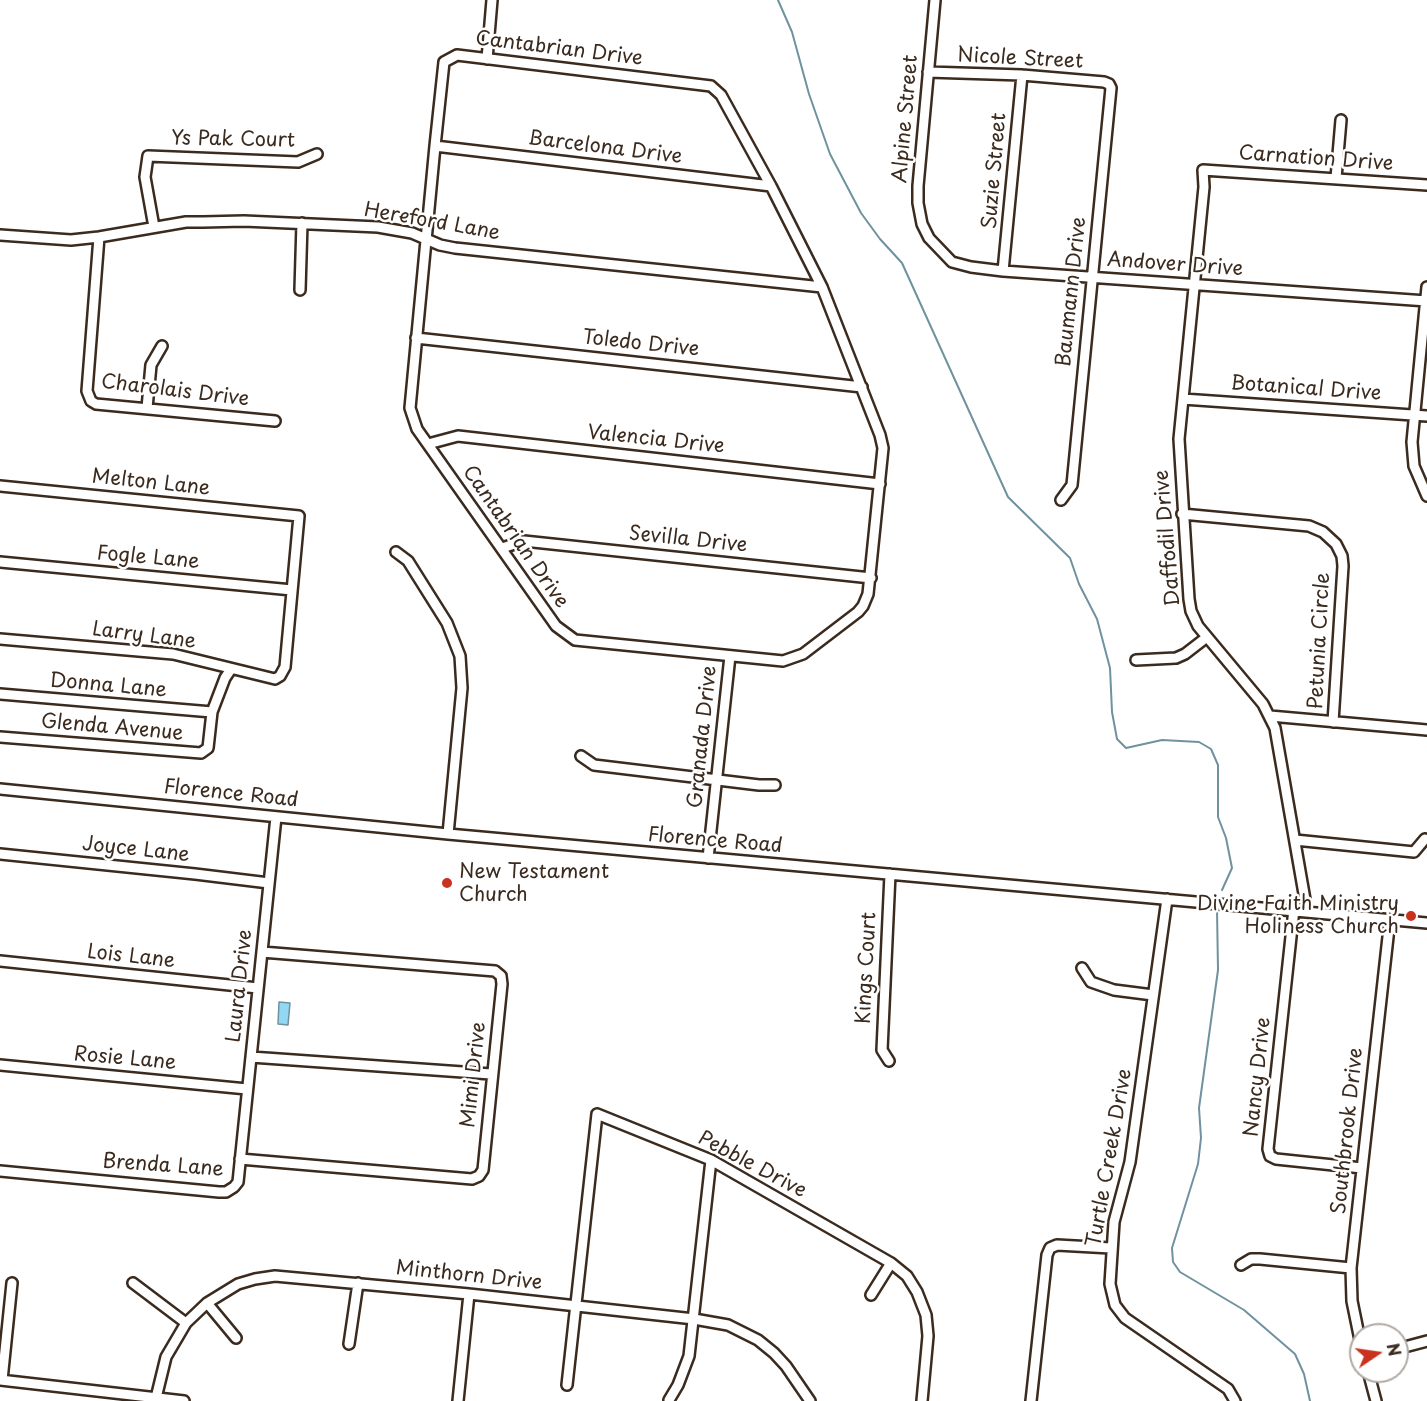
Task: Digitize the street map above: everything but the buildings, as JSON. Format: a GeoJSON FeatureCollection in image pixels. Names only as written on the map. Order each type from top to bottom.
{"type":"FeatureCollection","features":[{"type":"Feature","properties":{"kind":"street"},"geometry":{"type":"LineString","coordinates":[[487,59],[492,0]]}},
{"type":"Feature","properties":{"kind":"street","name":"Alpine Street"},"geometry":{"type":"LineString","coordinates":[[930,239],[922,225],[918,186],[935,0]]}},
{"type":"Feature","properties":{"kind":"street","name":"Cantabrian Drive"},"geometry":{"type":"LineString","coordinates":[[457,55],[487,59],[711,87],[721,95],[771,186],[822,287],[862,387],[883,448],[871,578],[863,606],[794,659],[783,661],[575,640],[556,626],[417,429],[410,408],[444,62],[457,55]]}},
{"type":"Feature","properties":{"kind":"street","name":"Nicole Street"},"geometry":{"type":"LineString","coordinates":[[928,72],[1022,75],[1109,84]]}},
{"type":"Feature","properties":{"kind":"street","name":"Suzie Street"},"geometry":{"type":"LineString","coordinates":[[1003,271],[1022,75]]}},
{"type":"Feature","properties":{"kind":"street","name":"Baumann Drive"},"geometry":{"type":"LineString","coordinates":[[1061,500],[1072,485],[1111,88],[1109,84]]}},
{"type":"Feature","properties":{"kind":"street"},"geometry":{"type":"LineString","coordinates":[[1336,178],[1341,120]]}},
{"type":"Feature","properties":{"kind":"street","name":"Barcelona Drive"},"geometry":{"type":"LineString","coordinates":[[435,146],[771,186]]}},
{"type":"Feature","properties":{"kind":"street","name":"Ys Pak Court"},"geometry":{"type":"LineString","coordinates":[[154,227],[145,177],[148,156],[298,162],[317,154]]}},
{"type":"Feature","properties":{"kind":"street","name":"Carnation Drive"},"geometry":{"type":"LineString","coordinates":[[1203,170],[1427,185]]}},
{"type":"Feature","properties":{"kind":"street","name":"Daffodil Drive"},"geometry":{"type":"LineString","coordinates":[[1203,170],[1204,187],[1179,440],[1189,599],[1194,618],[1270,716],[1275,728],[1307,911]]}},
{"type":"Feature","properties":{"kind":"street","name":"Hereford Lane"},"geometry":{"type":"LineString","coordinates":[[0,235],[45,239],[99,237],[154,227],[203,222],[302,223],[378,227],[412,233],[426,240],[455,248],[822,287]]}},
{"type":"Feature","properties":{"kind":"street"},"geometry":{"type":"LineString","coordinates":[[300,290],[302,223]]}},
{"type":"Feature","properties":{"kind":"street","name":"Charolais Drive"},"geometry":{"type":"LineString","coordinates":[[99,237],[88,396],[96,404],[275,421]]}},
{"type":"Feature","properties":{"kind":"street","name":"Andover Drive"},"geometry":{"type":"LineString","coordinates":[[930,239],[952,262],[970,267],[1092,278],[1426,301]]}},
{"type":"Feature","properties":{"kind":"street"},"geometry":{"type":"LineString","coordinates":[[1427,287],[1412,442],[1417,475],[1427,496]]}},
{"type":"Feature","properties":{"kind":"street","name":"Toledo Drive"},"geometry":{"type":"LineString","coordinates":[[416,338],[862,387]]}},
{"type":"Feature","properties":{"kind":"street"},"geometry":{"type":"LineString","coordinates":[[147,408],[151,365],[162,346]]}},
{"type":"Feature","properties":{"kind":"street","name":"Botanical Drive"},"geometry":{"type":"LineString","coordinates":[[1183,399],[1427,416]]}},
{"type":"Feature","properties":{"kind":"street","name":"Valencia Drive"},"geometry":{"type":"LineString","coordinates":[[428,444],[458,436],[880,484]]}},
{"type":"Feature","properties":{"kind":"street","name":"Melton Lane"},"geometry":{"type":"LineString","coordinates":[[0,486],[299,516],[292,590]]}},
{"type":"Feature","properties":{"kind":"street","name":"Petunia Circle"},"geometry":{"type":"LineString","coordinates":[[1182,514],[1309,526],[1323,532],[1336,544],[1342,556],[1343,566],[1333,722]]}},
{"type":"Feature","properties":{"kind":"street","name":"Sevilla Drive"},"geometry":{"type":"LineString","coordinates":[[502,548],[524,541],[871,578]]}},
{"type":"Feature","properties":{"kind":"street"},"geometry":{"type":"LineString","coordinates":[[396,552],[408,561],[447,623],[460,656],[462,688],[448,834]]}},
{"type":"Feature","properties":{"kind":"street","name":"Fogle Lane"},"geometry":{"type":"LineString","coordinates":[[0,562],[292,590]]}},
{"type":"Feature","properties":{"kind":"street","name":"Larry Lane"},"geometry":{"type":"LineString","coordinates":[[0,639],[172,654],[275,679],[280,676],[285,667],[292,590]]}},
{"type":"Feature","properties":{"kind":"street"},"geometry":{"type":"LineString","coordinates":[[1136,660],[1176,658],[1207,637]]}},
{"type":"Feature","properties":{"kind":"street","name":"Granada Drive"},"geometry":{"type":"LineString","coordinates":[[708,858],[730,656]]}},
{"type":"Feature","properties":{"kind":"street","name":"Glenda Avenue"},"geometry":{"type":"LineString","coordinates":[[0,737],[201,753],[208,748],[212,712],[225,678],[231,669]]}},
{"type":"Feature","properties":{"kind":"street","name":"Donna Lane"},"geometry":{"type":"LineString","coordinates":[[0,694],[212,712]]}},
{"type":"Feature","properties":{"kind":"street"},"geometry":{"type":"LineString","coordinates":[[1270,716],[1427,730]]}},
{"type":"Feature","properties":{"kind":"street"},"geometry":{"type":"LineString","coordinates":[[581,756],[594,765],[775,785]]}},
{"type":"Feature","properties":{"kind":"street","name":"Florence Road"},"geometry":{"type":"LineString","coordinates":[[0,789],[448,834],[1294,909],[1427,923]]}},
{"type":"Feature","properties":{"kind":"street","name":"Laura Drive"},"geometry":{"type":"LineString","coordinates":[[240,1159],[276,817]]}},
{"type":"Feature","properties":{"kind":"street"},"geometry":{"type":"LineString","coordinates":[[1295,840],[1414,852],[1425,839]]}},
{"type":"Feature","properties":{"kind":"street","name":"Joyce Lane"},"geometry":{"type":"LineString","coordinates":[[0,854],[268,883]]}},
{"type":"Feature","properties":{"kind":"street","name":"Kings Court"},"geometry":{"type":"LineString","coordinates":[[890,874],[882,1050],[890,1061]]}},
{"type":"Feature","properties":{"kind":"street","name":"Turtle Creek Drive"},"geometry":{"type":"LineString","coordinates":[[1167,899],[1130,1162],[1114,1222],[1111,1248],[1111,1294],[1115,1305],[1125,1318],[1228,1389],[1235,1401]]}},
{"type":"Feature","properties":{"kind":"street","name":"Nancy Drive"},"geometry":{"type":"LineString","coordinates":[[1294,909],[1268,1149],[1270,1156],[1276,1159],[1362,1168]]}},
{"type":"Feature","properties":{"kind":"street","name":"Southbrook Drive"},"geometry":{"type":"LineString","coordinates":[[1356,1323],[1350,1287],[1351,1268],[1390,919]]}},
{"type":"Feature","properties":{"kind":"street","name":"Mimi Drive"},"geometry":{"type":"LineString","coordinates":[[262,952],[495,971],[501,976],[483,1170],[479,1176]]}},
{"type":"Feature","properties":{"kind":"street","name":"Lois Lane"},"geometry":{"type":"LineString","coordinates":[[0,961],[258,988]]}},
{"type":"Feature","properties":{"kind":"street"},"geometry":{"type":"LineString","coordinates":[[1082,968],[1091,982],[1114,990],[1154,995]]}},
{"type":"Feature","properties":{"kind":"street"},"geometry":{"type":"LineString","coordinates":[[251,1057],[492,1074]]}},
{"type":"Feature","properties":{"kind":"street","name":"Rosie Lane"},"geometry":{"type":"LineString","coordinates":[[0,1065],[247,1089]]}},
{"type":"Feature","properties":{"kind":"street","name":"Pebble Drive"},"geometry":{"type":"LineString","coordinates":[[576,1306],[597,1114],[711,1160],[891,1263],[907,1276],[918,1292],[926,1315],[928,1336],[922,1401]]}},
{"type":"Feature","properties":{"kind":"street","name":"Brenda Lane"},"geometry":{"type":"LineString","coordinates":[[0,1171],[226,1192],[238,1182],[240,1159],[472,1179],[479,1176]]}},
{"type":"Feature","properties":{"kind":"street"},"geometry":{"type":"LineString","coordinates":[[669,1400],[678,1385],[689,1356],[711,1160]]}},
{"type":"Feature","properties":{"kind":"street"},"geometry":{"type":"LineString","coordinates":[[1031,1401],[1047,1255],[1050,1248],[1056,1245],[1111,1248]]}},
{"type":"Feature","properties":{"kind":"street"},"geometry":{"type":"LineString","coordinates":[[1241,1265],[1260,1259],[1351,1268]]}},
{"type":"Feature","properties":{"kind":"street"},"geometry":{"type":"LineString","coordinates":[[871,1295],[891,1263]]}},
{"type":"Feature","properties":{"kind":"street","name":"Minthorn Drive"},"geometry":{"type":"LineString","coordinates":[[156,1398],[166,1357],[186,1323],[207,1303],[238,1284],[275,1276],[469,1294],[694,1319],[728,1325],[758,1340],[786,1366],[808,1400]]}},
{"type":"Feature","properties":{"kind":"street"},"geometry":{"type":"LineString","coordinates":[[12,1283],[1,1380],[183,1401]]}},
{"type":"Feature","properties":{"kind":"street"},"geometry":{"type":"LineString","coordinates":[[133,1283],[186,1323]]}},
{"type":"Feature","properties":{"kind":"street"},"geometry":{"type":"LineString","coordinates":[[349,1344],[357,1283]]}},
{"type":"Feature","properties":{"kind":"street"},"geometry":{"type":"LineString","coordinates":[[458,1401],[469,1294]]}},
{"type":"Feature","properties":{"kind":"street"},"geometry":{"type":"LineString","coordinates":[[207,1303],[236,1338]]}},
{"type":"Feature","properties":{"kind":"street"},"geometry":{"type":"LineString","coordinates":[[567,1385],[576,1306]]}},
{"type":"Feature","properties":{"kind":"street"},"geometry":{"type":"LineString","coordinates":[[1409,1346],[1427,1341]]}},
{"type":"Feature","properties":{"kind":"street"},"geometry":{"type":"LineString","coordinates":[[1371,1383],[1376,1401]]}},
{"type":"Feature","properties":{"kind":"water"},"geometry":{"type":"Polygon","coordinates":[[[279,1002],[290,1003],[288,1025],[278,1024],[279,1002]]]}},
{"type":"Feature","properties":{"kind":"waterway"},"geometry":{"type":"LineString","coordinates":[[778,0],[792,32],[809,94],[830,154],[861,213],[902,263],[1008,497],[1070,558],[1079,584],[1097,619],[1110,668],[1112,712],[1117,739],[1126,748],[1162,740],[1199,742],[1211,749],[1218,765],[1218,817],[1226,838],[1232,868],[1222,890]]}},
{"type":"Feature","properties":{"kind":"waterway"},"geometry":{"type":"LineString","coordinates":[[1217,910],[1218,970],[1199,1108],[1201,1138],[1198,1164],[1172,1248],[1173,1262],[1180,1272],[1244,1310],[1295,1354],[1304,1374],[1310,1401]]}},
{"type":"Feature","properties":{"kind":"place","name":"New Testament Church"},"geometry":{"type":"Point","coordinates":[447,883]}},
{"type":"Feature","properties":{"kind":"place","name":"Divine Faith Ministry Holiness Church"},"geometry":{"type":"Point","coordinates":[1411,916]}}]}
